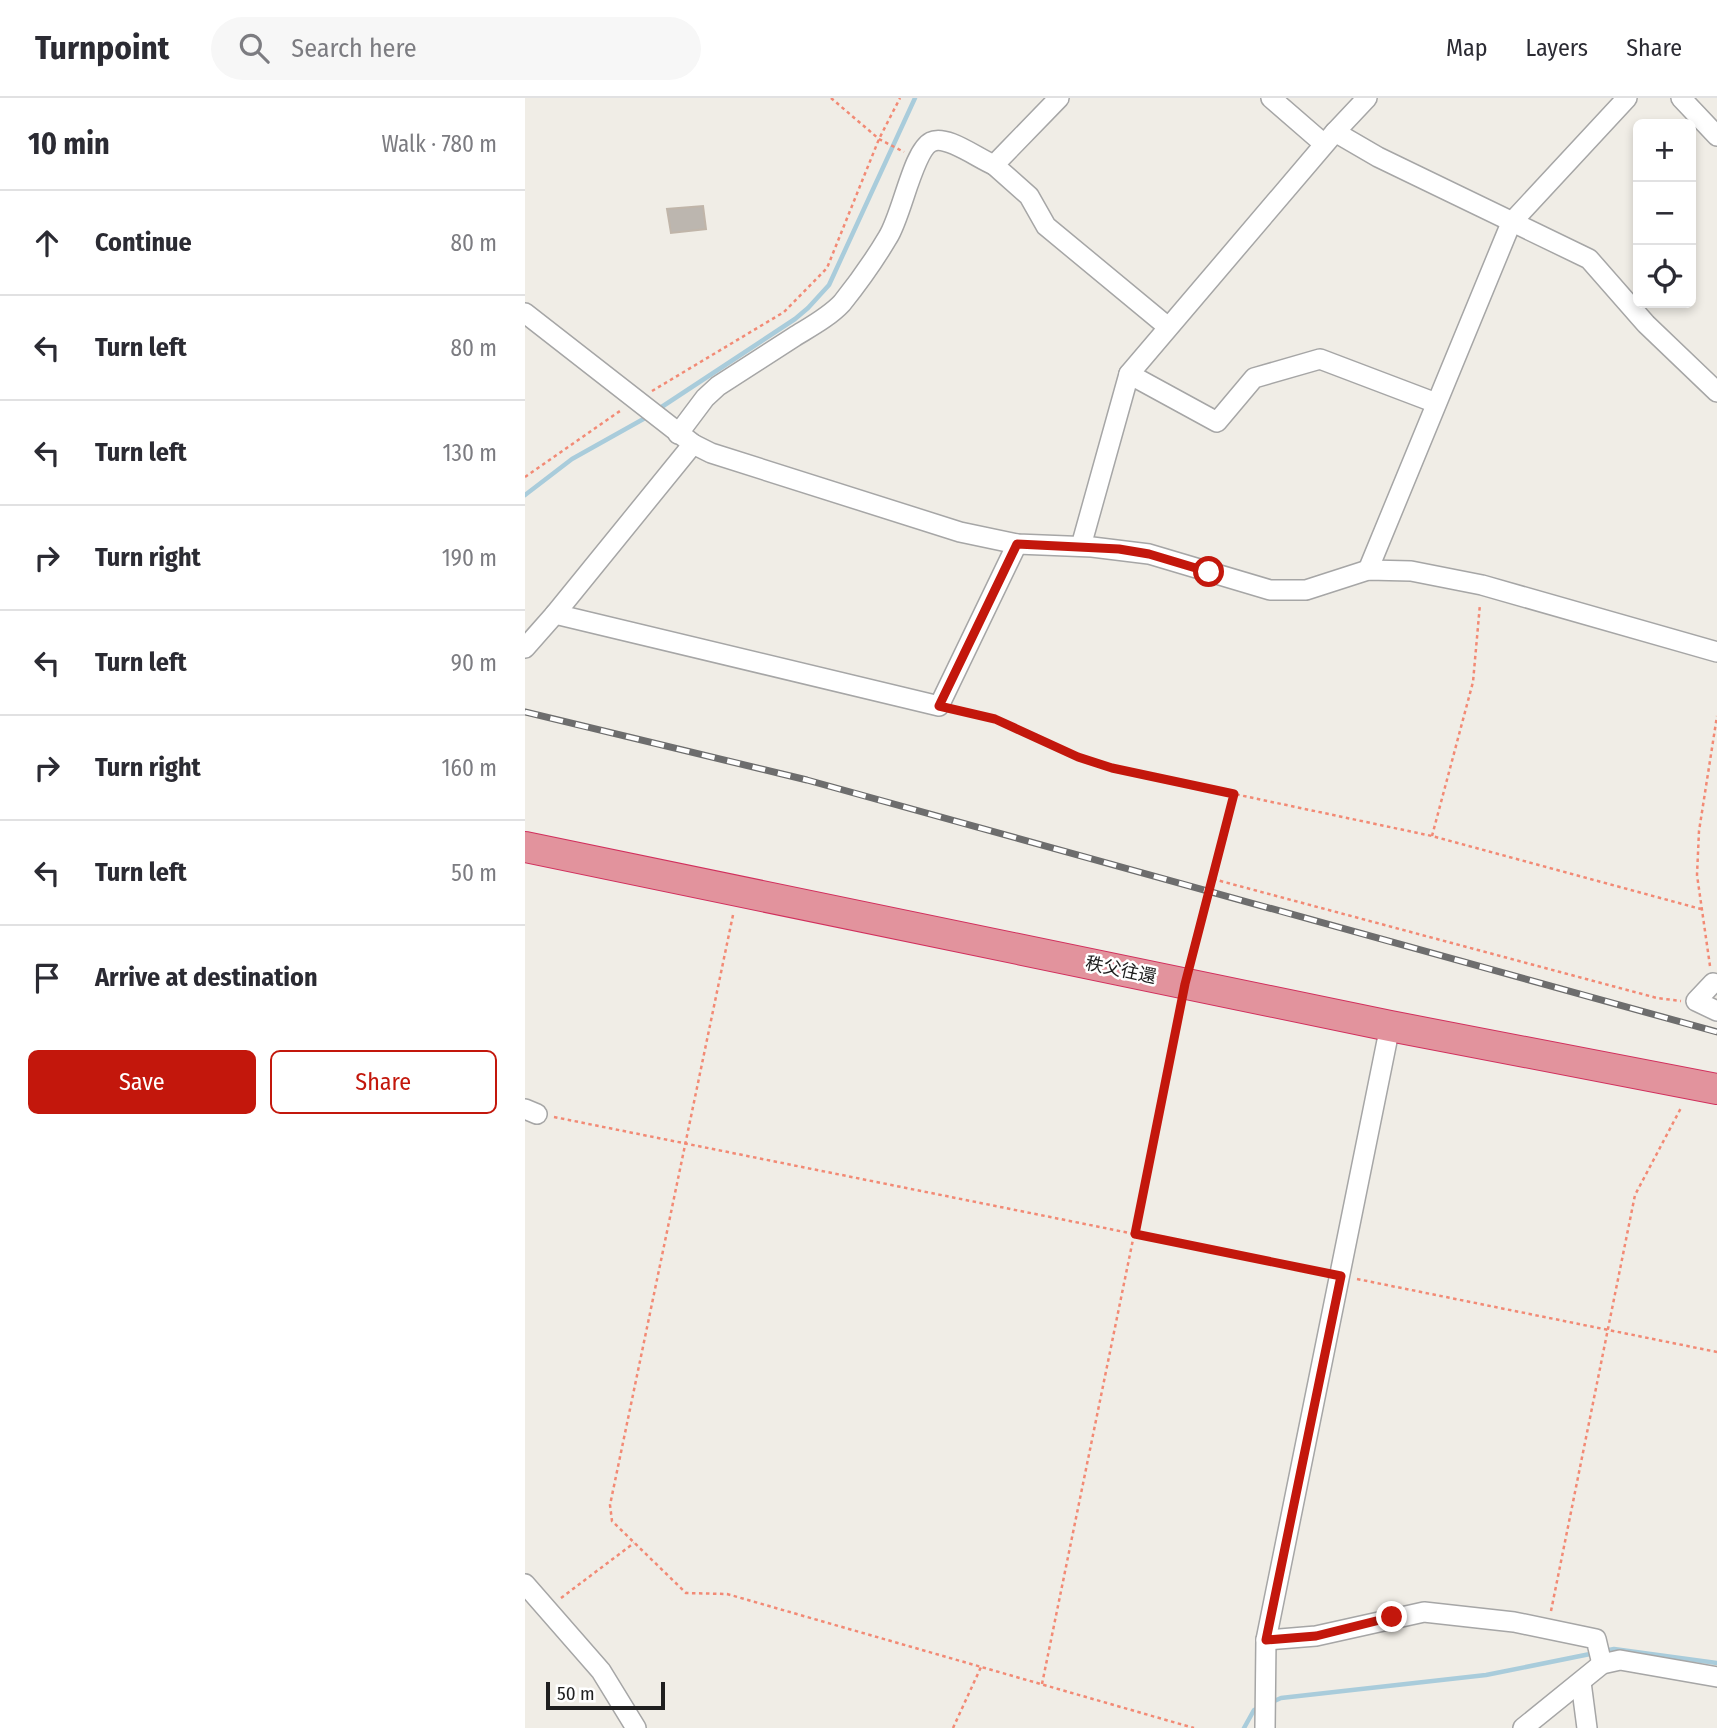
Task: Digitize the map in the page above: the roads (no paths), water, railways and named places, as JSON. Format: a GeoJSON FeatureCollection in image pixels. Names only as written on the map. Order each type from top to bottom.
{"type":"FeatureCollection","features":[{"type":"Feature","properties":{"kind":"highway","name":"秩父往還"},"geometry":{"type":"LineString","coordinates":[[525,847],[1390,1026],[1705,1087]]}},
{"type":"Feature","properties":{"kind":"street"},"geometry":{"type":"LineString","coordinates":[[994,165],[1059,98]]}},
{"type":"Feature","properties":{"kind":"street"},"geometry":{"type":"LineString","coordinates":[[1271,98],[1329,138],[1378,158],[1589,259],[1646,324],[1717,392]]}},
{"type":"Feature","properties":{"kind":"street"},"geometry":{"type":"LineString","coordinates":[[1081,546],[1129,374],[1329,138],[1367,98]]}},
{"type":"Feature","properties":{"kind":"street"},"geometry":{"type":"LineString","coordinates":[[1368,570],[1511,223],[1627,98]]}},
{"type":"Feature","properties":{"kind":"street"},"geometry":{"type":"LineString","coordinates":[[1681,98],[1717,136]]}},
{"type":"Feature","properties":{"kind":"street"},"geometry":{"type":"LineString","coordinates":[[525,648],[555,614],[686,439],[705,398],[718,386],[820,321],[841,304],[898,219],[916,159],[928,143],[939,139],[948,141],[994,165],[1029,196],[1046,226],[1168,327]]}},
{"type":"Feature","properties":{"kind":"street"},"geometry":{"type":"LineString","coordinates":[[525,313],[635,401],[686,439],[711,453],[960,532],[1017,544],[1081,546],[1149,554],[1270,590],[1306,590],[1368,570],[1411,571],[1482,585],[1717,652]]}},
{"type":"Feature","properties":{"kind":"street"},"geometry":{"type":"LineString","coordinates":[[1129,374],[1217,422],[1254,378],[1320,359],[1436,403]]}},
{"type":"Feature","properties":{"kind":"street"},"geometry":{"type":"LineString","coordinates":[[555,614],[939,706],[1017,544]]}},
{"type":"Feature","properties":{"kind":"street"},"geometry":{"type":"LineString","coordinates":[[1713,983],[1696,1001],[1717,1011]]}},
{"type":"Feature","properties":{"kind":"street"},"geometry":{"type":"LineString","coordinates":[[1265,1728],[1266,1640],[1390,1026]]}},
{"type":"Feature","properties":{"kind":"street"},"geometry":{"type":"LineString","coordinates":[[525,1584],[601,1671],[636,1728]]}},
{"type":"Feature","properties":{"kind":"street"},"geometry":{"type":"LineString","coordinates":[[1266,1640],[1316,1636],[1392,1617],[1425,1612],[1548,1627],[1596,1639],[1600,1656],[1581,1682],[1523,1728]]}},
{"type":"Feature","properties":{"kind":"street"},"geometry":{"type":"LineString","coordinates":[[1600,1656],[1717,1677]]}},
{"type":"Feature","properties":{"kind":"street"},"geometry":{"type":"LineString","coordinates":[[1581,1682],[1587,1728]]}},
{"type":"Feature","properties":{"kind":"waterway"},"geometry":{"type":"LineString","coordinates":[[657,410],[795,319],[829,285],[915,98]]}},
{"type":"Feature","properties":{"kind":"waterway"},"geometry":{"type":"LineString","coordinates":[[525,495],[572,459],[647,417]]}},
{"type":"Feature","properties":{"kind":"waterway"},"geometry":{"type":"LineString","coordinates":[[1604,1651],[1614,1649],[1717,1663]]}},
{"type":"Feature","properties":{"kind":"waterway"},"geometry":{"type":"LineString","coordinates":[[1272,1702],[1281,1698],[1486,1675],[1595,1653]]}},
{"type":"Feature","properties":{"kind":"waterway"},"geometry":{"type":"LineString","coordinates":[[1244,1728],[1254,1710],[1261,1707]]}},
{"type":"Feature","properties":{"kind":"railway"},"geometry":{"type":"LineString","coordinates":[[525,712],[807,780],[1717,1032]]}}]}
